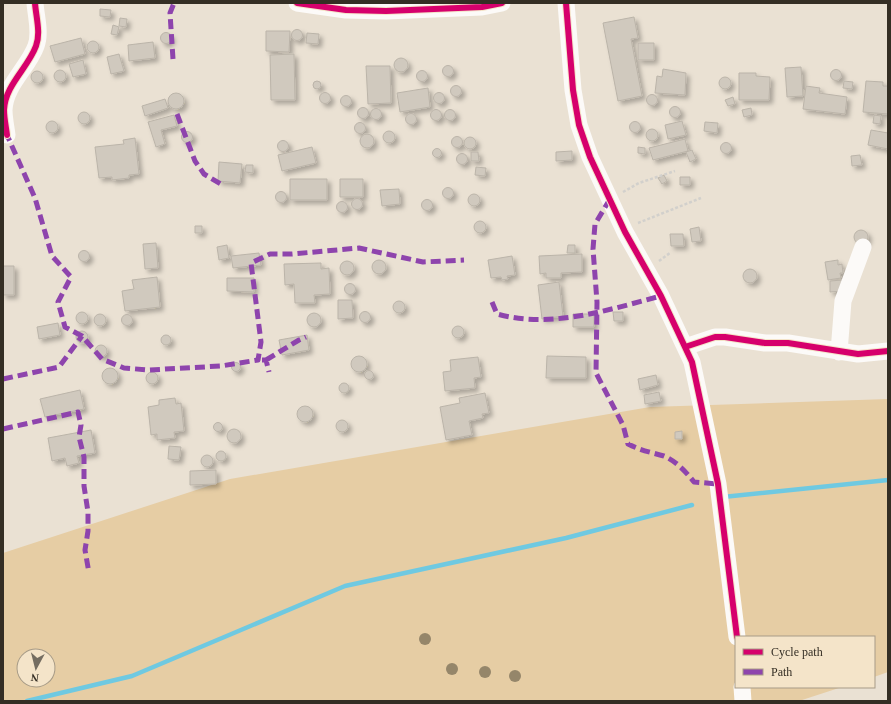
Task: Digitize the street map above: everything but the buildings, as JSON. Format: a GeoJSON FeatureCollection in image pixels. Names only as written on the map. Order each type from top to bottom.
{"type":"FeatureCollection","features":[{"type":"Feature","properties":{"kind":"street"},"geometry":{"type":"LineString","coordinates":[[7,135],[4,110],[7,99],[12,86],[32,55],[38,36],[35,3]]}},
{"type":"Feature","properties":{"kind":"street"},"geometry":{"type":"LineString","coordinates":[[297,3],[333,5],[386,11],[482,7],[502,3]]}},
{"type":"Feature","properties":{"kind":"street"},"geometry":{"type":"LineString","coordinates":[[566,3],[573,90],[579,126],[590,157],[625,232],[661,296],[692,362],[718,484],[737,636]]}},
{"type":"Feature","properties":{"kind":"street"},"geometry":{"type":"LineString","coordinates":[[839,352],[843,301],[863,247]]}},
{"type":"Feature","properties":{"kind":"street"},"geometry":{"type":"LineString","coordinates":[[685,347],[714,337],[725,337],[858,354],[888,351]]}},
{"type":"Feature","properties":{"kind":"street"},"geometry":{"type":"LineString","coordinates":[[742,688],[744,701]]}},
{"type":"Feature","properties":{"kind":"path"},"geometry":{"type":"LineString","coordinates":[[610,198],[639,183],[675,171]]}},
{"type":"Feature","properties":{"kind":"path"},"geometry":{"type":"LineString","coordinates":[[625,232],[622,228],[645,221],[701,198]]}},
{"type":"Feature","properties":{"kind":"shaded area"},"geometry":{"type":"Polygon","coordinates":[[[888,399],[888,672],[875,677],[875,636],[735,636],[735,688],[839,688],[799,701],[3,701],[3,553],[230,479],[650,407],[888,399]]]}},
{"type":"Feature","properties":{"kind":"waterway"},"geometry":{"type":"LineString","coordinates":[[723,497],[888,480]]}},
{"type":"Feature","properties":{"kind":"waterway"},"geometry":{"type":"LineString","coordinates":[[27,701],[132,676],[345,586],[566,538],[692,505]]}},
{"type":"Feature","properties":{"kind":"marked path"},"geometry":{"type":"LineString","coordinates":[[173,59],[170,13],[174,3]]}},
{"type":"Feature","properties":{"kind":"marked path"},"geometry":{"type":"LineString","coordinates":[[177,114],[195,161],[204,174],[224,186]]}},
{"type":"Feature","properties":{"kind":"marked path"},"geometry":{"type":"LineString","coordinates":[[4,137],[7,135],[35,198],[52,256],[71,277],[58,302],[65,327],[82,336],[102,359],[124,368],[149,370],[221,366],[258,360],[261,342],[251,263],[270,254],[292,254],[359,248],[423,262],[464,260]]}},
{"type":"Feature","properties":{"kind":"marked path"},"geometry":{"type":"LineString","coordinates":[[610,199],[595,224],[593,249],[597,302],[596,373],[623,425],[628,444],[668,458],[688,474],[694,482],[718,484]]}},
{"type":"Feature","properties":{"kind":"marked path"},"geometry":{"type":"LineString","coordinates":[[492,302],[497,314],[518,318],[559,319],[600,312],[661,296]]}},
{"type":"Feature","properties":{"kind":"marked path"},"geometry":{"type":"LineString","coordinates":[[3,379],[59,367],[82,336]]}},
{"type":"Feature","properties":{"kind":"marked path"},"geometry":{"type":"LineString","coordinates":[[266,360],[306,337]]}},
{"type":"Feature","properties":{"kind":"marked path"},"geometry":{"type":"LineString","coordinates":[[262,360],[266,360],[269,372]]}},
{"type":"Feature","properties":{"kind":"marked path"},"geometry":{"type":"LineString","coordinates":[[3,429],[78,412],[81,425],[79,437],[84,457],[84,486],[88,512],[88,531],[85,550],[89,573]]}},
{"type":"Feature","properties":{"kind":"cycle path"},"geometry":{"type":"LineString","coordinates":[[7,135],[4,113],[5,101],[12,85],[28,62],[36,46],[38,30],[35,3]]}},
{"type":"Feature","properties":{"kind":"cycle path"},"geometry":{"type":"LineString","coordinates":[[297,3],[346,10],[386,11],[482,7],[502,3]]}},
{"type":"Feature","properties":{"kind":"cycle path"},"geometry":{"type":"LineString","coordinates":[[566,3],[573,90],[579,125],[590,157],[625,232],[661,296],[692,362],[718,484],[737,636]]}},
{"type":"Feature","properties":{"kind":"cycle path"},"geometry":{"type":"LineString","coordinates":[[685,347],[715,337],[725,337],[765,343],[788,343],[858,354],[888,351]]}}]}
